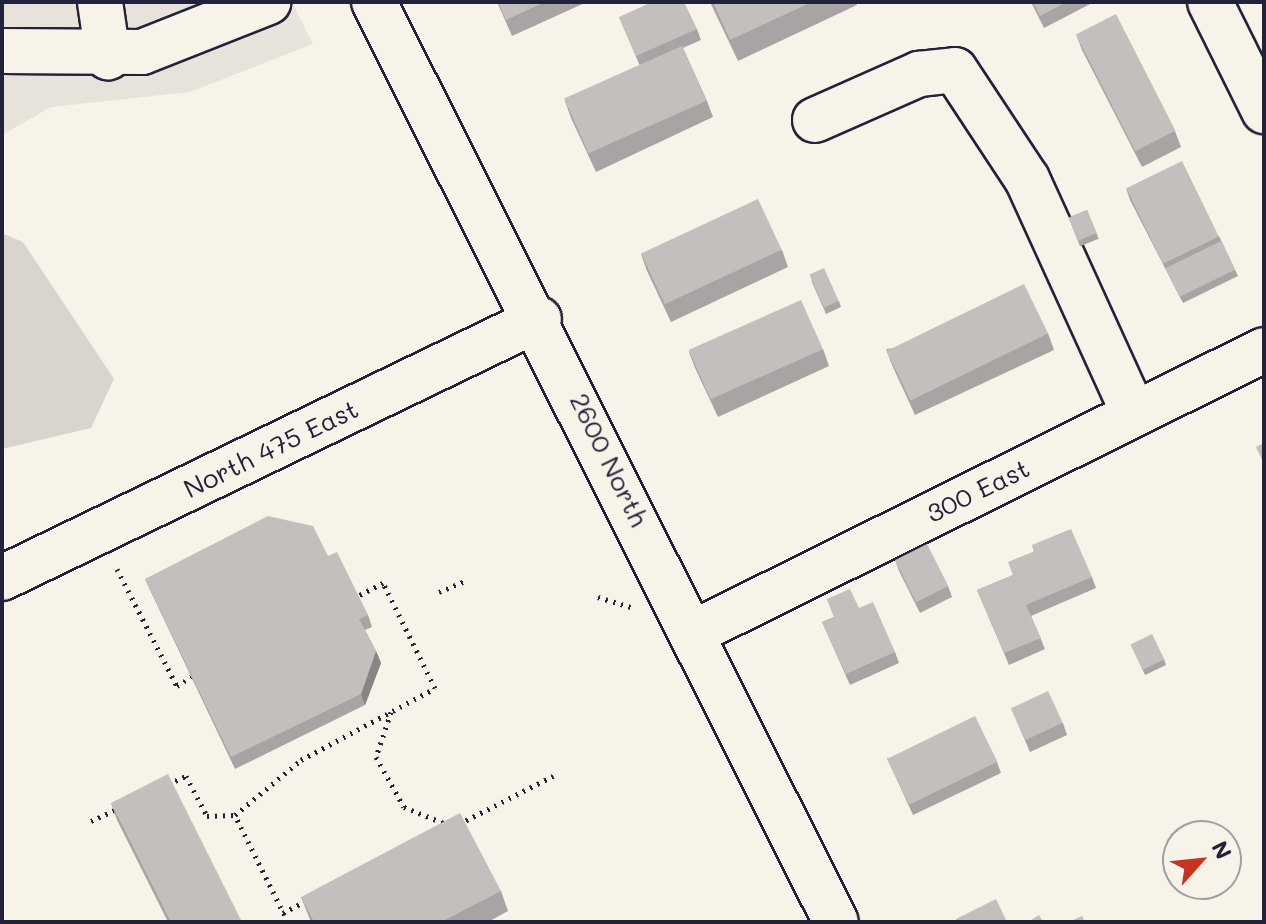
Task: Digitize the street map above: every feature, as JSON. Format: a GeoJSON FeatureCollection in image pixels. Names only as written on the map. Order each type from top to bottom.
{"type":"FeatureCollection","features":[{"type":"Feature","properties":{"kind":"street"},"geometry":{"type":"LineString","coordinates":[[100,2],[108,57]]}},
{"type":"Feature","properties":{"kind":"street"},"geometry":{"type":"LineString","coordinates":[[2,51],[108,57],[176,43],[268,2]]}},
{"type":"Feature","properties":{"kind":"street","name":"2600 North"},"geometry":{"type":"LineString","coordinates":[[374,2],[539,319],[836,922]]}},
{"type":"Feature","properties":{"kind":"street"},"geometry":{"type":"LineString","coordinates":[[1210,2],[1264,111]]}},
{"type":"Feature","properties":{"kind":"street"},"geometry":{"type":"LineString","coordinates":[[815,120],[919,74],[955,70],[1027,179],[1134,414]]}},
{"type":"Feature","properties":{"kind":"street","name":"North 475 East"},"geometry":{"type":"LineString","coordinates":[[2,578],[539,319]]}},
{"type":"Feature","properties":{"kind":"street","name":"300 East"},"geometry":{"type":"LineString","coordinates":[[693,633],[1264,350]]}},
{"type":"Feature","properties":{"kind":"path"},"geometry":{"type":"LineString","coordinates":[[117,569],[177,686],[191,677]]}},
{"type":"Feature","properties":{"kind":"path"},"geometry":{"type":"LineString","coordinates":[[439,592],[467,580]]}},
{"type":"Feature","properties":{"kind":"path"},"geometry":{"type":"LineString","coordinates":[[159,789],[186,776],[207,816],[235,815],[301,760],[435,688],[383,583],[358,596]]}},
{"type":"Feature","properties":{"kind":"path"},"geometry":{"type":"LineString","coordinates":[[598,597],[642,611]]}},
{"type":"Feature","properties":{"kind":"path"},"geometry":{"type":"LineString","coordinates":[[391,711],[376,757],[404,807],[453,827]]}},
{"type":"Feature","properties":{"kind":"path"},"geometry":{"type":"LineString","coordinates":[[439,834],[553,776]]}},
{"type":"Feature","properties":{"kind":"path"},"geometry":{"type":"LineString","coordinates":[[91,821],[132,802]]}},
{"type":"Feature","properties":{"kind":"path"},"geometry":{"type":"LineString","coordinates":[[235,815],[288,922]]}},
{"type":"Feature","properties":{"kind":"path"},"geometry":{"type":"LineString","coordinates":[[283,913],[312,898]]}},
{"type":"Feature","properties":{"kind":"shaded area"},"geometry":{"type":"Polygon","coordinates":[[[2,2],[292,2],[313,44],[190,92],[51,107],[2,135],[2,2]]]}},
{"type":"Feature","properties":{"kind":"shaded area"},"geometry":{"type":"Polygon","coordinates":[[[2,233],[23,242],[114,379],[91,428],[2,449],[2,233]]]}},
{"type":"Feature","properties":{"kind":"building"},"geometry":{"type":"Polygon","coordinates":[[[498,2],[545,2],[506,20],[498,2]]]}},
{"type":"Feature","properties":{"kind":"building"},"geometry":{"type":"Polygon","coordinates":[[[652,2],[684,2],[697,29],[636,56],[619,17],[652,2]]]}},
{"type":"Feature","properties":{"kind":"building"},"geometry":{"type":"Polygon","coordinates":[[[713,2],[812,2],[730,40],[713,2]]]}},
{"type":"Feature","properties":{"kind":"building"},"geometry":{"type":"Polygon","coordinates":[[[1033,2],[1067,2],[1040,16],[1033,2]]]}},
{"type":"Feature","properties":{"kind":"building"},"geometry":{"type":"Polygon","coordinates":[[[1116,14],[1175,131],[1135,151],[1076,34],[1116,14]]]}},
{"type":"Feature","properties":{"kind":"building"},"geometry":{"type":"Polygon","coordinates":[[[682,46],[706,101],[589,153],[564,98],[682,46]]]}},
{"type":"Feature","properties":{"kind":"building"},"geometry":{"type":"Polygon","coordinates":[[[1182,161],[1219,236],[1163,264],[1126,188],[1182,161]]]}},
{"type":"Feature","properties":{"kind":"building"},"geometry":{"type":"Polygon","coordinates":[[[758,199],[782,250],[665,304],[641,254],[758,199]]]}},
{"type":"Feature","properties":{"kind":"building"},"geometry":{"type":"Polygon","coordinates":[[[1087,210],[1097,233],[1078,241],[1069,218],[1087,210]]]}},
{"type":"Feature","properties":{"kind":"building"},"geometry":{"type":"Polygon","coordinates":[[[1221,241],[1235,270],[1179,297],[1165,268],[1221,241]]]}},
{"type":"Feature","properties":{"kind":"building"},"geometry":{"type":"Polygon","coordinates":[[[824,268],[839,301],[824,307],[809,275],[824,268]]]}},
{"type":"Feature","properties":{"kind":"building"},"geometry":{"type":"Polygon","coordinates":[[[1024,284],[1048,333],[911,401],[886,351],[1024,284]]]}},
{"type":"Feature","properties":{"kind":"building"},"geometry":{"type":"Polygon","coordinates":[[[801,300],[823,349],[711,399],[689,350],[801,300]]]}},
{"type":"Feature","properties":{"kind":"building"},"geometry":{"type":"Polygon","coordinates":[[[1264,443],[1264,464],[1256,447],[1264,443]]]}},
{"type":"Feature","properties":{"kind":"building"},"geometry":{"type":"Polygon","coordinates":[[[268,516],[313,526],[328,556],[337,552],[368,615],[359,619],[376,651],[361,694],[231,757],[145,579],[268,516]]]}},
{"type":"Feature","properties":{"kind":"building"},"geometry":{"type":"Polygon","coordinates":[[[1071,529],[1092,577],[1026,605],[1041,638],[1004,653],[977,590],[1013,575],[1008,562],[1035,551],[1032,545],[1071,529]]]}},
{"type":"Feature","properties":{"kind":"building"},"geometry":{"type":"Polygon","coordinates":[[[927,544],[948,586],[916,602],[895,560],[927,544]]]}},
{"type":"Feature","properties":{"kind":"building"},"geometry":{"type":"Polygon","coordinates":[[[850,589],[859,608],[873,602],[895,652],[846,674],[822,622],[834,617],[827,599],[850,589]]]}},
{"type":"Feature","properties":{"kind":"building"},"geometry":{"type":"Polygon","coordinates":[[[1152,634],[1164,659],[1143,670],[1130,645],[1152,634]]]}},
{"type":"Feature","properties":{"kind":"building"},"geometry":{"type":"Polygon","coordinates":[[[1048,691],[1063,723],[1026,740],[1011,708],[1048,691]]]}},
{"type":"Feature","properties":{"kind":"building"},"geometry":{"type":"Polygon","coordinates":[[[975,716],[997,762],[909,805],[887,759],[975,716]]]}},
{"type":"Feature","properties":{"kind":"building"},"geometry":{"type":"Polygon","coordinates":[[[168,774],[242,922],[171,922],[111,803],[168,774]]]}},
{"type":"Feature","properties":{"kind":"building"},"geometry":{"type":"Polygon","coordinates":[[[460,813],[501,891],[446,922],[314,922],[301,897],[460,813]]]}},
{"type":"Feature","properties":{"kind":"building"},"geometry":{"type":"Polygon","coordinates":[[[996,899],[1007,922],[957,922],[956,919],[996,899]]]}},
{"type":"Feature","properties":{"kind":"building"},"geometry":{"type":"Polygon","coordinates":[[[1039,915],[1043,922],[1028,922],[1039,915]]]}},
{"type":"Feature","properties":{"kind":"building"},"geometry":{"type":"Polygon","coordinates":[[[1082,916],[1085,922],[1069,922],[1082,916]]]}}]}
